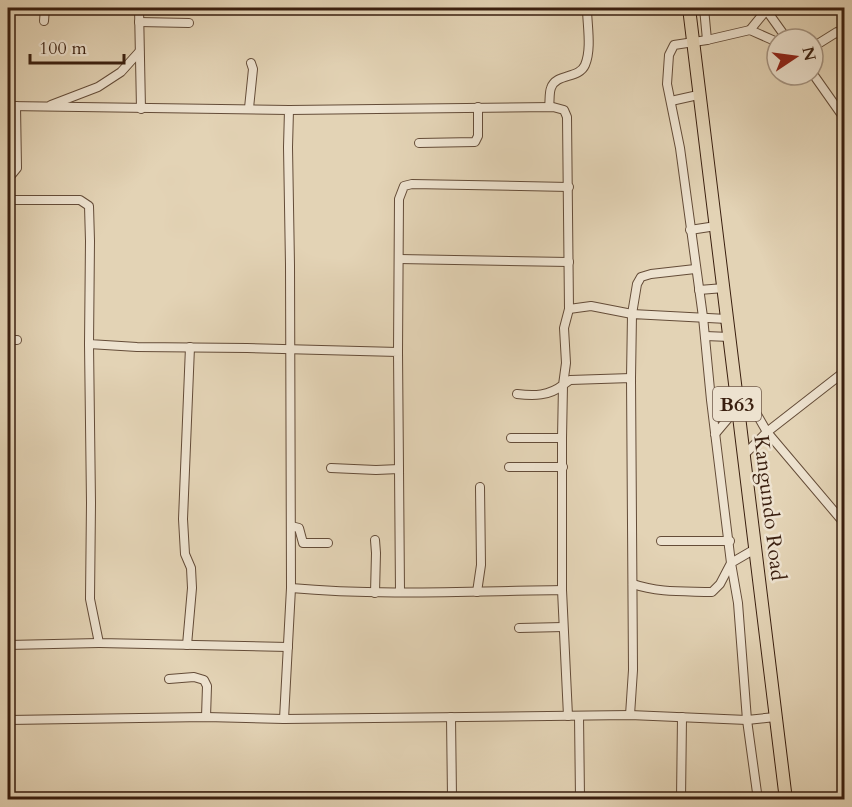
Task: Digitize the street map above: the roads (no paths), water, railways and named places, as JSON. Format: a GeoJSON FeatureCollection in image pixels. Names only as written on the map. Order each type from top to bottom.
{"type":"FeatureCollection","features":[{"type":"Feature","properties":{"kind":"highway","name":"Kangundo Road"},"geometry":{"type":"LineString","coordinates":[[688,8],[786,800]]}},
{"type":"Feature","properties":{"kind":"street"},"geometry":{"type":"LineString","coordinates":[[44,21],[45,8]]}},
{"type":"Feature","properties":{"kind":"street"},"geometry":{"type":"LineString","coordinates":[[140,8],[141,109]]}},
{"type":"Feature","properties":{"kind":"street"},"geometry":{"type":"LineString","coordinates":[[549,107],[551,87],[556,81],[581,71],[585,64],[588,47],[587,8]]}},
{"type":"Feature","properties":{"kind":"street"},"geometry":{"type":"LineString","coordinates":[[704,8],[707,40]]}},
{"type":"Feature","properties":{"kind":"street"},"geometry":{"type":"LineString","coordinates":[[750,30],[767,9],[779,27]]}},
{"type":"Feature","properties":{"kind":"street"},"geometry":{"type":"LineString","coordinates":[[139,22],[189,23]]}},
{"type":"Feature","properties":{"kind":"street"},"geometry":{"type":"LineString","coordinates":[[758,800],[747,720],[738,603],[715,434],[703,317],[680,148],[666,76],[672,48],[681,43],[693,43],[750,30],[765,37]]}},
{"type":"Feature","properties":{"kind":"street"},"geometry":{"type":"LineString","coordinates":[[825,40],[837,32],[844,39]]}},
{"type":"Feature","properties":{"kind":"street"},"geometry":{"type":"LineString","coordinates":[[48,107],[98,87],[121,72],[139,52]]}},
{"type":"Feature","properties":{"kind":"street"},"geometry":{"type":"LineString","coordinates":[[249,108],[253,69],[251,63]]}},
{"type":"Feature","properties":{"kind":"street"},"geometry":{"type":"LineString","coordinates":[[822,87],[844,118]]}},
{"type":"Feature","properties":{"kind":"street"},"geometry":{"type":"LineString","coordinates":[[670,101],[698,95]]}},
{"type":"Feature","properties":{"kind":"street"},"geometry":{"type":"LineString","coordinates":[[8,179],[17,168],[12,106],[289,110],[549,107],[564,110],[567,117],[569,187],[569,309],[564,328],[566,363],[563,385],[562,438],[562,590],[568,717]]}},
{"type":"Feature","properties":{"kind":"street"},"geometry":{"type":"LineString","coordinates":[[419,143],[475,142],[478,136],[478,107]]}},
{"type":"Feature","properties":{"kind":"street"},"geometry":{"type":"LineString","coordinates":[[284,719],[291,588],[289,110]]}},
{"type":"Feature","properties":{"kind":"street"},"geometry":{"type":"LineString","coordinates":[[400,591],[399,199],[404,186],[412,184],[569,187]]}},
{"type":"Feature","properties":{"kind":"street"},"geometry":{"type":"LineString","coordinates":[[8,200],[80,200],[89,206],[90,599],[99,643]]}},
{"type":"Feature","properties":{"kind":"street"},"geometry":{"type":"LineString","coordinates":[[690,230],[716,226]]}},
{"type":"Feature","properties":{"kind":"street"},"geometry":{"type":"LineString","coordinates":[[399,259],[569,262]]}},
{"type":"Feature","properties":{"kind":"street"},"geometry":{"type":"LineString","coordinates":[[630,715],[633,670],[630,378],[632,314],[637,284],[641,277],[695,270]]}},
{"type":"Feature","properties":{"kind":"street"},"geometry":{"type":"LineString","coordinates":[[699,290],[724,288]]}},
{"type":"Feature","properties":{"kind":"street"},"geometry":{"type":"LineString","coordinates":[[569,309],[591,306],[632,314],[727,319]]}},
{"type":"Feature","properties":{"kind":"street"},"geometry":{"type":"LineString","coordinates":[[705,336],[729,337]]}},
{"type":"Feature","properties":{"kind":"street"},"geometry":{"type":"LineString","coordinates":[[89,344],[137,348],[190,347],[398,352]]}},
{"type":"Feature","properties":{"kind":"street"},"geometry":{"type":"LineString","coordinates":[[188,645],[192,588],[191,568],[185,554],[183,519],[190,347]]}},
{"type":"Feature","properties":{"kind":"street"},"geometry":{"type":"LineString","coordinates":[[744,454],[767,432],[844,372]]}},
{"type":"Feature","properties":{"kind":"street"},"geometry":{"type":"LineString","coordinates":[[517,394],[530,396],[548,394],[577,378],[630,378]]}},
{"type":"Feature","properties":{"kind":"street"},"geometry":{"type":"LineString","coordinates":[[715,434],[737,404],[751,404],[767,432],[844,523]]}},
{"type":"Feature","properties":{"kind":"street"},"geometry":{"type":"LineString","coordinates":[[511,438],[562,438]]}},
{"type":"Feature","properties":{"kind":"street"},"geometry":{"type":"LineString","coordinates":[[509,467],[562,467]]}},
{"type":"Feature","properties":{"kind":"street"},"geometry":{"type":"LineString","coordinates":[[331,468],[376,471],[399,469]]}},
{"type":"Feature","properties":{"kind":"street"},"geometry":{"type":"LineString","coordinates":[[477,592],[481,566],[480,487]]}},
{"type":"Feature","properties":{"kind":"street"},"geometry":{"type":"LineString","coordinates":[[291,526],[299,528],[303,543],[328,543]]}},
{"type":"Feature","properties":{"kind":"street"},"geometry":{"type":"LineString","coordinates":[[375,540],[375,592]]}},
{"type":"Feature","properties":{"kind":"street"},"geometry":{"type":"LineString","coordinates":[[661,541],[730,541]]}},
{"type":"Feature","properties":{"kind":"street"},"geometry":{"type":"LineString","coordinates":[[633,584],[649,590],[666,592],[712,592],[720,584],[731,563],[755,549]]}},
{"type":"Feature","properties":{"kind":"street"},"geometry":{"type":"LineString","coordinates":[[291,588],[339,592],[562,590]]}},
{"type":"Feature","properties":{"kind":"street"},"geometry":{"type":"LineString","coordinates":[[519,628],[563,627]]}},
{"type":"Feature","properties":{"kind":"street"},"geometry":{"type":"LineString","coordinates":[[8,645],[99,643],[288,647]]}},
{"type":"Feature","properties":{"kind":"street"},"geometry":{"type":"LineString","coordinates":[[169,679],[194,677],[204,680],[207,686],[206,717]]}},
{"type":"Feature","properties":{"kind":"street"},"geometry":{"type":"LineString","coordinates":[[652,800],[452,797],[9,798],[9,720],[630,715],[747,720],[775,717]]}},
{"type":"Feature","properties":{"kind":"street"},"geometry":{"type":"LineString","coordinates":[[579,716],[580,798]]}},
{"type":"Feature","properties":{"kind":"street"},"geometry":{"type":"LineString","coordinates":[[451,717],[452,797]]}},
{"type":"Feature","properties":{"kind":"street"},"geometry":{"type":"LineString","coordinates":[[681,800],[682,717]]}}]}
